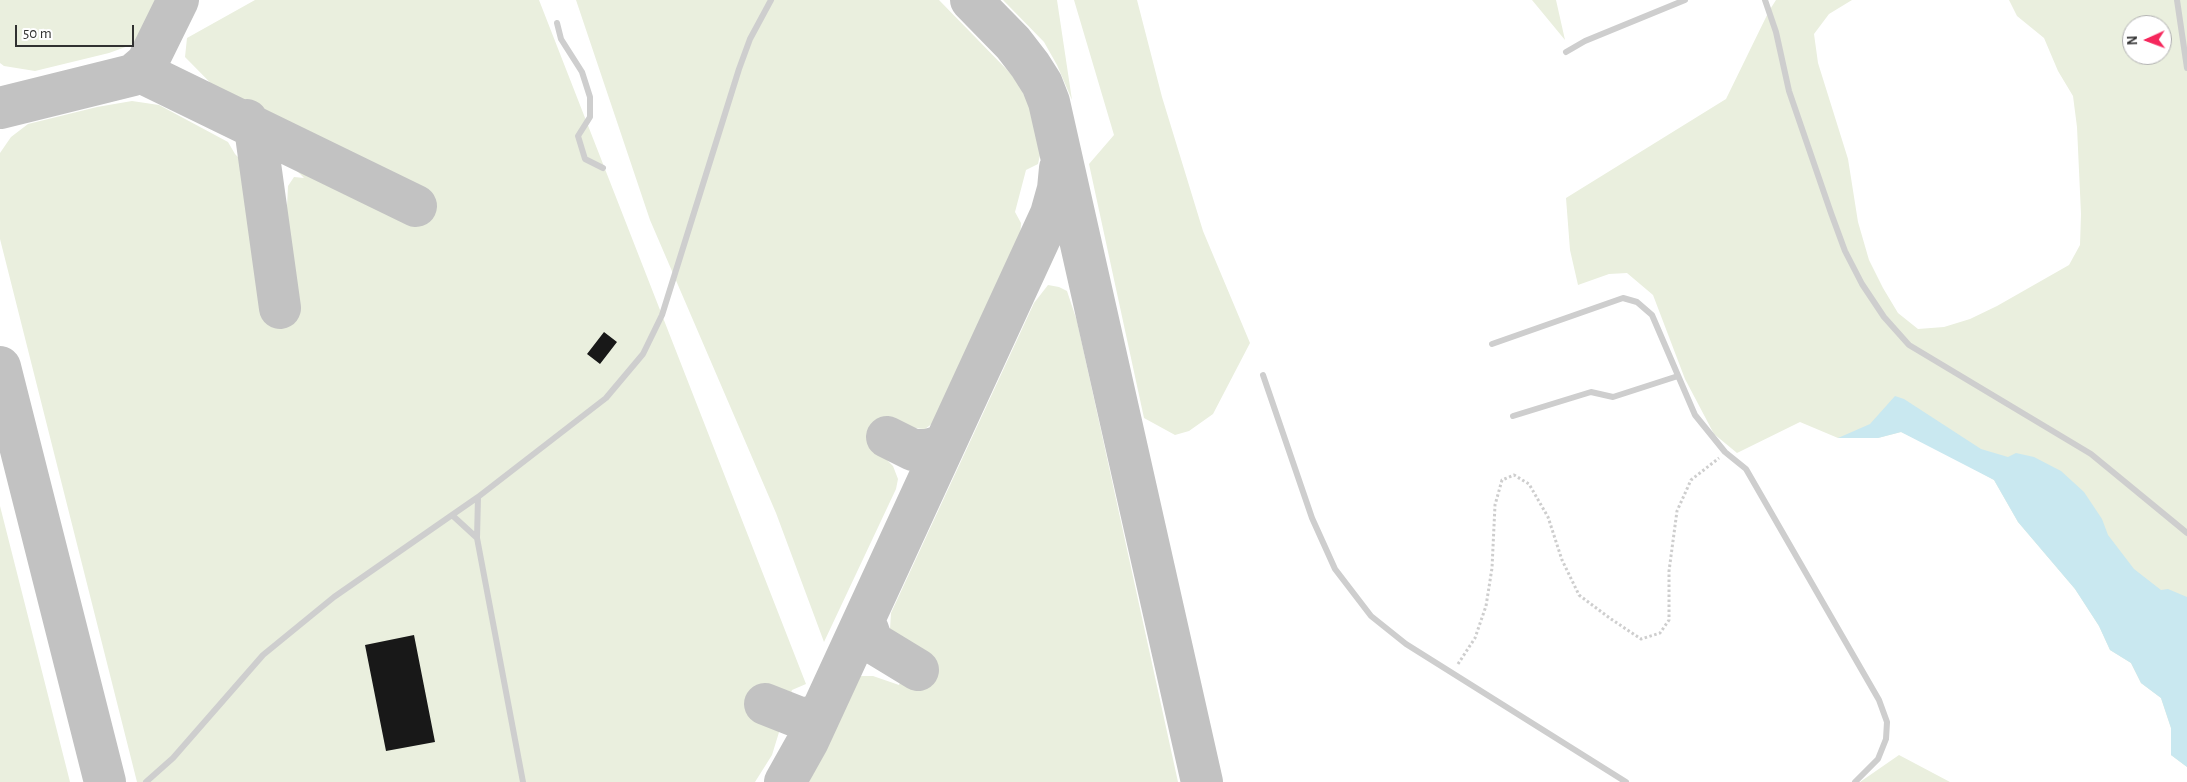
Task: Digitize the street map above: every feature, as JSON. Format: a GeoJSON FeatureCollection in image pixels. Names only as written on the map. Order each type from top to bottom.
{"type":"FeatureCollection","features":[{"type":"Feature","properties":{"kind":"lane"},"geometry":{"type":"LineString","coordinates":[[146,782],[173,758],[263,655],[334,597],[478,497],[606,398],[643,354],[662,315],[739,69],[750,39],[771,0]]}},
{"type":"Feature","properties":{"kind":"lane"},"geometry":{"type":"LineString","coordinates":[[1566,52],[1594,38],[1685,0]]}},
{"type":"Feature","properties":{"kind":"lane"},"geometry":{"type":"LineString","coordinates":[[1765,0],[1776,32],[1790,91],[1830,213],[1845,251],[1862,284],[1884,317],[1909,344],[2091,454],[2187,533]]}},
{"type":"Feature","properties":{"kind":"lane"},"geometry":{"type":"LineString","coordinates":[[2177,0],[2187,68]]}},
{"type":"Feature","properties":{"kind":"lane"},"geometry":{"type":"LineString","coordinates":[[556,23],[561,39],[582,72],[590,97],[590,117],[578,136],[585,159],[602,168]]}},
{"type":"Feature","properties":{"kind":"lane"},"geometry":{"type":"LineString","coordinates":[[1492,344],[1623,298],[1637,302],[1652,315],[1695,415],[1725,452],[1746,469],[1879,700],[1887,722],[1886,739],[1878,759],[1859,781]]}},
{"type":"Feature","properties":{"kind":"lane"},"geometry":{"type":"LineString","coordinates":[[1263,375],[1312,518],[1335,569],[1371,616],[1406,644],[1626,782]]}},
{"type":"Feature","properties":{"kind":"lane"},"geometry":{"type":"LineString","coordinates":[[1513,416],[1591,392],[1613,397],[1678,376]]}},
{"type":"Feature","properties":{"kind":"lane"},"geometry":{"type":"LineString","coordinates":[[478,497],[477,538],[523,782]]}},
{"type":"Feature","properties":{"kind":"lane"},"geometry":{"type":"LineString","coordinates":[[452,514],[477,538]]}},
{"type":"Feature","properties":{"kind":"path"},"geometry":{"type":"LineString","coordinates":[[1456,668],[1475,638],[1486,606],[1492,568],[1495,505],[1502,480],[1514,475],[1529,484],[1548,517],[1562,560],[1579,594],[1611,620],[1642,639],[1660,633],[1669,620],[1669,571],[1677,510],[1691,480],[1725,452]]}},
{"type":"Feature","properties":{"kind":"green space"},"geometry":{"type":"Polygon","coordinates":[[[0,0],[158,0],[141,36],[131,45],[109,53],[35,71],[4,66],[0,63],[0,0]]]}},
{"type":"Feature","properties":{"kind":"green space"},"geometry":{"type":"Polygon","coordinates":[[[255,0],[539,0],[806,684],[792,690],[772,755],[755,782],[137,782],[0,239],[0,153],[11,137],[28,124],[97,107],[132,101],[159,105],[228,142],[235,154],[287,207],[288,186],[294,177],[304,178],[185,57],[187,38],[255,0]]]}},
{"type":"Feature","properties":{"kind":"green space"},"geometry":{"type":"Polygon","coordinates":[[[576,0],[939,0],[1015,78],[1027,100],[1036,130],[1040,155],[1038,164],[1026,170],[1015,212],[1021,223],[1020,238],[933,423],[925,429],[903,425],[887,460],[893,466],[898,479],[896,489],[824,642],[776,513],[650,220],[576,0]]]}},
{"type":"Feature","properties":{"kind":"green space"},"geometry":{"type":"Polygon","coordinates":[[[1003,0],[1057,0],[1072,100],[1057,65],[1044,42],[1003,0]]]}},
{"type":"Feature","properties":{"kind":"green space"},"geometry":{"type":"Polygon","coordinates":[[[1074,0],[1137,0],[1162,97],[1203,231],[1250,343],[1213,414],[1189,431],[1175,435],[1144,418],[1089,164],[1114,135],[1074,0]]]}},
{"type":"Feature","properties":{"kind":"green space"},"geometry":{"type":"Polygon","coordinates":[[[1532,0],[1556,0],[1565,40],[1532,0]]]}},
{"type":"Feature","properties":{"kind":"green space"},"geometry":{"type":"Polygon","coordinates":[[[1776,0],[1852,0],[1829,14],[1814,34],[1818,63],[1848,159],[1858,222],[1869,260],[1898,313],[1918,329],[1944,327],[1970,319],[1997,306],[2069,265],[2080,245],[2081,214],[2077,127],[2073,96],[2058,71],[2044,38],[2017,16],[2009,0],[2187,0],[2187,767],[2171,755],[2171,728],[2161,698],[2141,683],[2131,663],[2110,650],[2099,626],[2075,589],[2018,522],[1994,480],[1946,453],[1901,432],[1878,438],[1838,438],[1800,422],[1737,453],[1714,434],[1685,379],[1653,295],[1627,273],[1609,274],[1578,285],[1570,250],[1566,198],[1726,99],[1776,0]]]}},
{"type":"Feature","properties":{"kind":"green space"},"geometry":{"type":"Polygon","coordinates":[[[1048,285],[1067,291],[1077,321],[1178,782],[809,782],[852,685],[860,676],[873,676],[899,685],[917,647],[890,629],[891,613],[1034,303],[1048,285]]]}},
{"type":"Feature","properties":{"kind":"green space"},"geometry":{"type":"Polygon","coordinates":[[[0,506],[70,782],[0,782],[0,506]]]}},
{"type":"Feature","properties":{"kind":"green space"},"geometry":{"type":"Polygon","coordinates":[[[1899,755],[1950,782],[1860,782],[1899,755]]]}},
{"type":"Feature","properties":{"kind":"water"},"geometry":{"type":"Polygon","coordinates":[[[1895,396],[1904,399],[1981,449],[2008,457],[2016,453],[2034,457],[2061,471],[2084,492],[2102,519],[2108,535],[2134,569],[2161,590],[2168,589],[2187,597],[2187,767],[2171,755],[2171,728],[2161,698],[2141,683],[2131,663],[2110,650],[2099,626],[2075,589],[2018,522],[1994,480],[1901,432],[1878,438],[1838,438],[1870,424],[1895,396]]]}},
{"type":"Feature","properties":{"kind":"building"},"geometry":{"type":"Polygon","coordinates":[[[604,332],[617,342],[600,364],[587,354],[604,332]]]}},
{"type":"Feature","properties":{"kind":"building"},"geometry":{"type":"Polygon","coordinates":[[[414,635],[435,742],[386,751],[365,645],[414,635]]]}},
{"type":"Feature","properties":{"kind":"taxiway"},"geometry":{"type":"LineString","coordinates":[[0,108],[133,75],[147,63],[178,0]]}},
{"type":"Feature","properties":{"kind":"taxiway"},"geometry":{"type":"LineString","coordinates":[[971,0],[1013,43],[1030,65],[1042,84],[1049,102],[1202,782]]}},
{"type":"Feature","properties":{"kind":"taxiway"},"geometry":{"type":"LineString","coordinates":[[149,76],[416,206]]}},
{"type":"Feature","properties":{"kind":"taxiway"},"geometry":{"type":"LineString","coordinates":[[247,120],[256,135],[280,308]]}},
{"type":"Feature","properties":{"kind":"taxiway"},"geometry":{"type":"LineString","coordinates":[[785,782],[808,741],[1051,214],[1058,189],[1060,168]]}},
{"type":"Feature","properties":{"kind":"taxiway"},"geometry":{"type":"LineString","coordinates":[[0,367],[105,782]]}},
{"type":"Feature","properties":{"kind":"taxiway"},"geometry":{"type":"LineString","coordinates":[[887,437],[913,450],[927,450],[937,447]]}},
{"type":"Feature","properties":{"kind":"taxiway"},"geometry":{"type":"LineString","coordinates":[[868,630],[872,642],[918,670]]}},
{"type":"Feature","properties":{"kind":"taxiway"},"geometry":{"type":"LineString","coordinates":[[765,704],[803,719],[813,716]]}}]}
